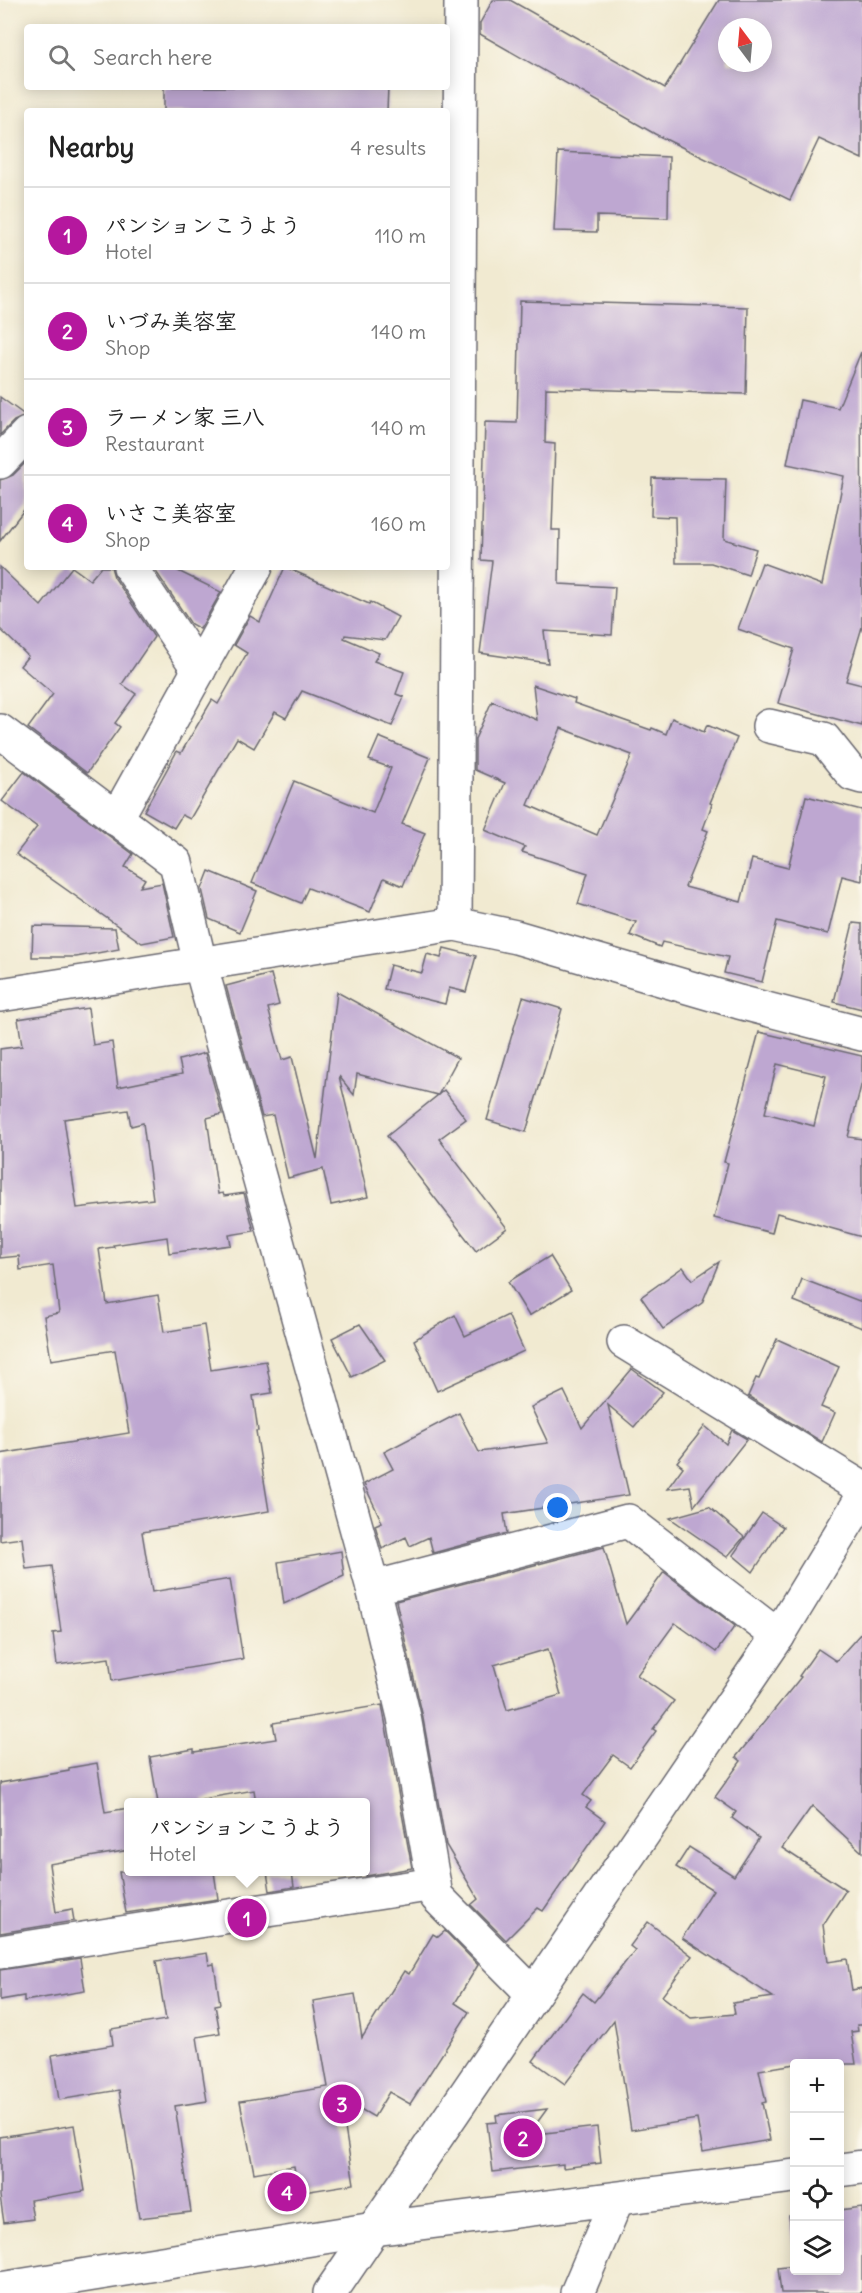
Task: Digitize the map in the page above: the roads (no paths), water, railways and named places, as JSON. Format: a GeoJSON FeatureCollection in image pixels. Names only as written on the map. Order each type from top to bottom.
{"type":"FeatureCollection","features":[{"type":"Feature","properties":{"kind":"street"},"geometry":{"type":"LineString","coordinates":[[455,924],[453,354],[461,0]]}},
{"type":"Feature","properties":{"kind":"street"},"geometry":{"type":"LineString","coordinates":[[0,462],[24,437]]}},
{"type":"Feature","properties":{"kind":"street"},"geometry":{"type":"LineString","coordinates":[[132,570],[199,670]]}},
{"type":"Feature","properties":{"kind":"street"},"geometry":{"type":"LineString","coordinates":[[116,819],[254,570]]}},
{"type":"Feature","properties":{"kind":"street"},"geometry":{"type":"LineString","coordinates":[[769,726],[824,739],[852,774],[862,777]]}},
{"type":"Feature","properties":{"kind":"street"},"geometry":{"type":"LineString","coordinates":[[0,731],[176,863],[200,963],[373,1588],[404,1717],[436,1896],[533,1994]]}},
{"type":"Feature","properties":{"kind":"street"},"geometry":{"type":"LineString","coordinates":[[0,995],[455,924],[516,937],[739,1002],[862,1034]]}},
{"type":"Feature","properties":{"kind":"street"},"geometry":{"type":"LineString","coordinates":[[624,1342],[862,1488]]}},
{"type":"Feature","properties":{"kind":"street"},"geometry":{"type":"LineString","coordinates":[[330,2293],[778,1636],[862,1498]]}},
{"type":"Feature","properties":{"kind":"street"},"geometry":{"type":"LineString","coordinates":[[373,1588],[628,1521],[778,1636]]}},
{"type":"Feature","properties":{"kind":"street"},"geometry":{"type":"LineString","coordinates":[[0,1952],[434,1884]]}},
{"type":"Feature","properties":{"kind":"street"},"geometry":{"type":"LineString","coordinates":[[844,2169],[862,2167]]}},
{"type":"Feature","properties":{"kind":"street"},"geometry":{"type":"LineString","coordinates":[[0,2289],[374,2229],[790,2177]]}},
{"type":"Feature","properties":{"kind":"street"},"geometry":{"type":"LineString","coordinates":[[578,2293],[617,2199]]}},
{"type":"Feature","properties":{"kind":"place","name":"パンションこうよう"},"geometry":{"type":"Point","coordinates":[247,1918]}},
{"type":"Feature","properties":{"kind":"place","name":"ラーメン家 三八"},"geometry":{"type":"Point","coordinates":[342,2104]}},
{"type":"Feature","properties":{"kind":"place","name":"いづみ美容室"},"geometry":{"type":"Point","coordinates":[523,2138]}},
{"type":"Feature","properties":{"kind":"place","name":"いさこ美容室"},"geometry":{"type":"Point","coordinates":[287,2192]}}]}
